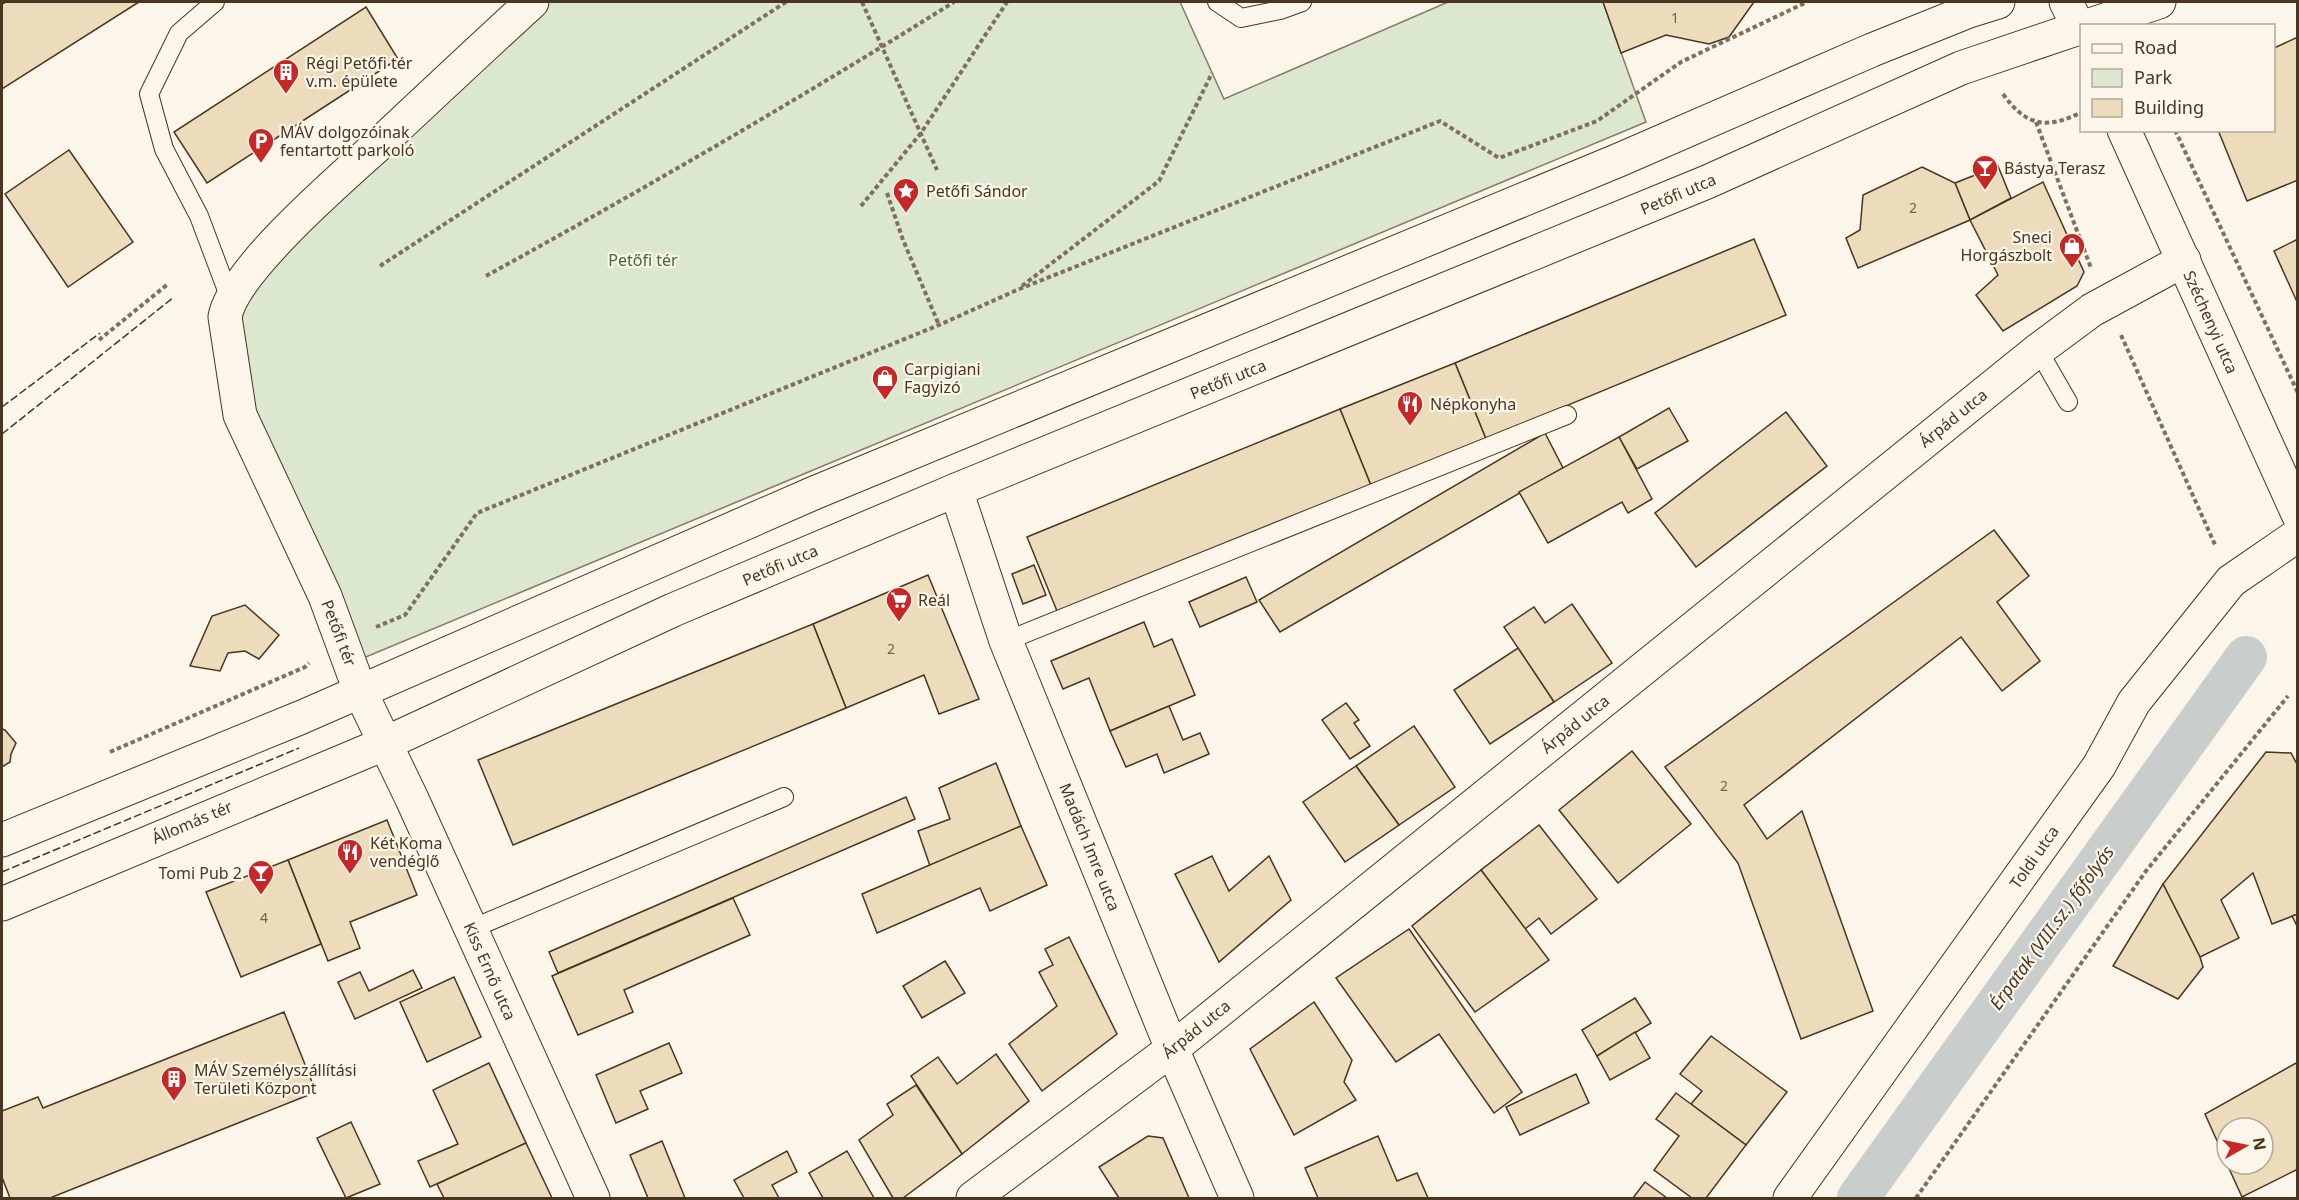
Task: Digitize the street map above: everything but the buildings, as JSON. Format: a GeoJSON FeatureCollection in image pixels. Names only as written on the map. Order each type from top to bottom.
{"type":"FeatureCollection","features":[{"type":"Feature","properties":{"kind":"street","name":"Petőfi tér"},"geometry":{"type":"LineString","coordinates":[[384,744],[360,691],[325,596],[240,415],[225,317],[231,301],[246,277],[295,223],[532,2]]}},
{"type":"Feature","properties":{"kind":"street"},"geometry":{"type":"LineString","coordinates":[[8,834],[360,691],[814,493],[1619,160],[1872,50],[1969,11],[1998,2]]}},
{"type":"Feature","properties":{"kind":"street","name":"Petőfi utca"},"geometry":{"type":"LineString","coordinates":[[384,744],[673,610],[956,490],[1707,183],[1970,65],[2079,24],[2159,2]]}},
{"type":"Feature","properties":{"kind":"street","name":"Széchenyi utca"},"geometry":{"type":"LineString","coordinates":[[2125,132],[2298,514]]}},
{"type":"Feature","properties":{"kind":"street","name":"Árpád utca"},"geometry":{"type":"LineString","coordinates":[[973,1198],[1172,1049],[2038,350],[2092,310],[2184,260]]}},
{"type":"Feature","properties":{"kind":"street","name":"Madách Imre utca"},"geometry":{"type":"LineString","coordinates":[[956,490],[1006,641],[1172,1049],[1237,1198]]}},
{"type":"Feature","properties":{"kind":"street","name":"Toldi utca"},"geometry":{"type":"LineString","coordinates":[[1790,1198],[2099,766],[2134,702],[2231,581],[2298,534]]}},
{"type":"Feature","properties":{"kind":"street","name":"Állomás tér"},"geometry":{"type":"LineString","coordinates":[[2,904],[278,786],[384,744]]}},
{"type":"Feature","properties":{"kind":"street","name":"Kiss Ernő utca"},"geometry":{"type":"LineString","coordinates":[[384,744],[593,1198]]}},
{"type":"Feature","properties":{"kind":"lane"},"geometry":{"type":"LineString","coordinates":[[214,2],[178,33],[149,94],[164,149],[199,216],[231,301]]}},
{"type":"Feature","properties":{"kind":"lane"},"geometry":{"type":"LineString","coordinates":[[1217,2],[1241,18],[1280,10],[1302,2]]}},
{"type":"Feature","properties":{"kind":"lane"},"geometry":{"type":"LineString","coordinates":[[2038,350],[2068,402]]}},
{"type":"Feature","properties":{"kind":"lane"},"geometry":{"type":"LineString","coordinates":[[1006,641],[1567,415]]}},
{"type":"Feature","properties":{"kind":"lane"},"geometry":{"type":"LineString","coordinates":[[471,929],[784,797]]}},
{"type":"Feature","properties":{"kind":"path"},"geometry":{"type":"LineString","coordinates":[[380,266],[786,2]]}},
{"type":"Feature","properties":{"kind":"path"},"geometry":{"type":"LineString","coordinates":[[862,2],[937,170]]}},
{"type":"Feature","properties":{"kind":"path"},"geometry":{"type":"LineString","coordinates":[[486,276],[566,232],[954,2]]}},
{"type":"Feature","properties":{"kind":"path"},"geometry":{"type":"LineString","coordinates":[[861,206],[921,133],[1007,2]]}},
{"type":"Feature","properties":{"kind":"path"},"geometry":{"type":"LineString","coordinates":[[110,752],[305,667],[318,655],[343,640],[405,615],[477,513],[939,325],[1017,290],[1440,121],[1499,158],[1597,121],[1681,62],[1807,2]]}},
{"type":"Feature","properties":{"kind":"path"},"geometry":{"type":"LineString","coordinates":[[1017,290],[1159,181],[1212,73]]}},
{"type":"Feature","properties":{"kind":"path"},"geometry":{"type":"LineString","coordinates":[[2037,122],[2106,302],[2231,581]]}},
{"type":"Feature","properties":{"kind":"path"},"geometry":{"type":"LineString","coordinates":[[2176,132],[2298,393]]}},
{"type":"Feature","properties":{"kind":"path"},"geometry":{"type":"LineString","coordinates":[[887,193],[903,240],[939,325]]}},
{"type":"Feature","properties":{"kind":"path"},"geometry":{"type":"LineString","coordinates":[[99,340],[168,284]]}},
{"type":"Feature","properties":{"kind":"path"},"geometry":{"type":"LineString","coordinates":[[1916,1198],[2146,871],[2288,696]]}},
{"type":"Feature","properties":{"kind":"green space","name":"Petőfi tér"},"geometry":{"type":"Polygon","coordinates":[[[545,2],[1180,2],[1224,99],[1448,2],[1603,2],[1646,122],[361,659],[258,447],[234,309],[250,280],[545,2]]]}},
{"type":"Feature","properties":{"kind":"waterway","name":"Érpatak (VIII.sz.) főfolyás"},"geometry":{"type":"LineString","coordinates":[[1858,1198],[2246,657]]}},
{"type":"Feature","properties":{"kind":"fence"},"geometry":{"type":"LineString","coordinates":[[2,434],[174,297]]}},
{"type":"Feature","properties":{"kind":"fence"},"geometry":{"type":"LineString","coordinates":[[2,407],[100,333]]}},
{"type":"Feature","properties":{"kind":"fence"},"geometry":{"type":"LineString","coordinates":[[2,872],[299,748]]}},
{"type":"Feature","properties":{"kind":"place","name":"Régi Petőfi tér v.m. épülete"},"geometry":{"type":"Point","coordinates":[286,95]}},
{"type":"Feature","properties":{"kind":"place","name":"MÁV dolgozóinak fentartott parkoló"},"geometry":{"type":"Point","coordinates":[261,164]}},
{"type":"Feature","properties":{"kind":"place","name":"Bástya Terasz"},"geometry":{"type":"Point","coordinates":[1985,191]}},
{"type":"Feature","properties":{"kind":"place","name":"Petőfi Sándor"},"geometry":{"type":"Point","coordinates":[906,214]}},
{"type":"Feature","properties":{"kind":"place","name":"Sneci Horgászbolt"},"geometry":{"type":"Point","coordinates":[2072,269]}},
{"type":"Feature","properties":{"kind":"place","name":"Carpigiani Fagyizó"},"geometry":{"type":"Point","coordinates":[885,401]}},
{"type":"Feature","properties":{"kind":"place","name":"Népkonyha"},"geometry":{"type":"Point","coordinates":[1410,427]}},
{"type":"Feature","properties":{"kind":"place","name":"Reál"},"geometry":{"type":"Point","coordinates":[899,623]}},
{"type":"Feature","properties":{"kind":"place","name":"Két Koma vendéglő"},"geometry":{"type":"Point","coordinates":[350,875]}},
{"type":"Feature","properties":{"kind":"place","name":"Tomi Pub 2"},"geometry":{"type":"Point","coordinates":[261,896]}},
{"type":"Feature","properties":{"kind":"place","name":"MÁV Személyszállítási Területi Központ"},"geometry":{"type":"Point","coordinates":[174,1102]}}]}
